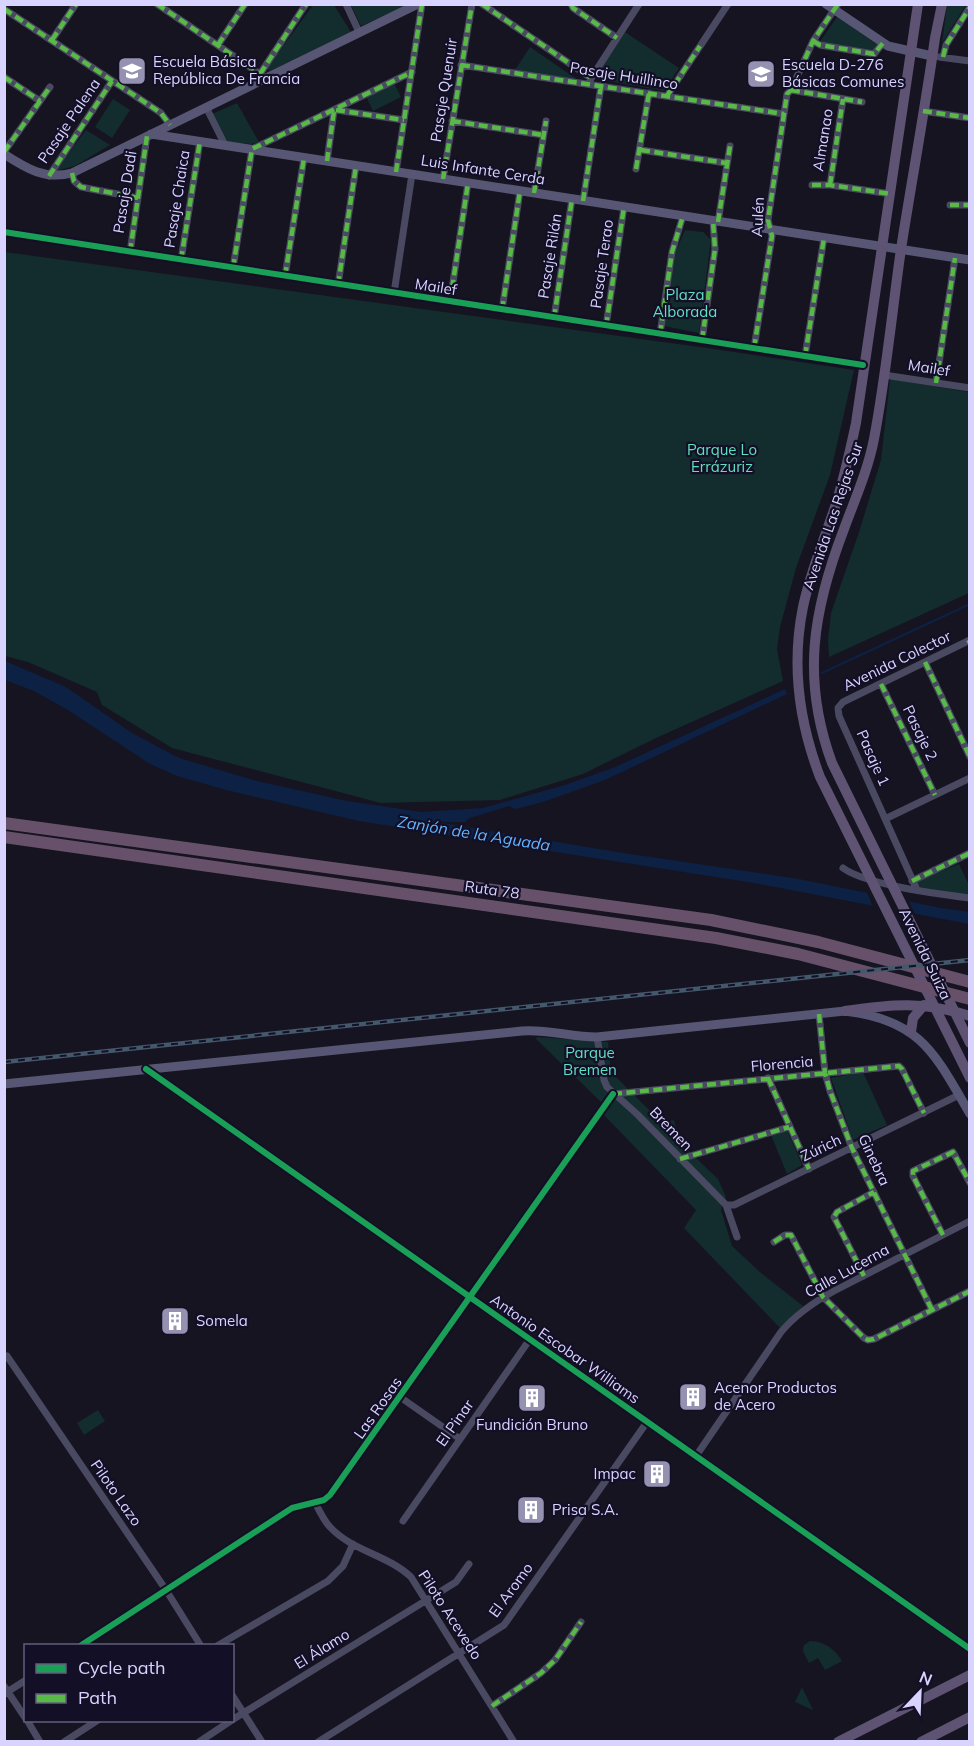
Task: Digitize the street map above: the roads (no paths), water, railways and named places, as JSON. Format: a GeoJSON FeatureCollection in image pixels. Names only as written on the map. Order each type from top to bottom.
{"type":"FeatureCollection","features":[{"type":"Feature","properties":{"kind":"highway","name":"Ruta 78"},"geometry":{"type":"LineString","coordinates":[[4,823],[711,920],[797,936],[969,982]]}},
{"type":"Feature","properties":{"kind":"highway","name":"Ruta 78"},"geometry":{"type":"LineString","coordinates":[[4,837],[716,938],[798,954],[969,999]]}},
{"type":"Feature","properties":{"kind":"main road","name":"Avenida Las Rejas Sur"},"geometry":{"type":"LineString","coordinates":[[870,876],[814,762],[801,714],[797,660],[800,623],[807,588],[847,465],[860,397],[863,365],[913,52],[918,4]]}},
{"type":"Feature","properties":{"kind":"main road","name":"Avenida Las Rejas Sur"},"geometry":{"type":"LineString","coordinates":[[890,881],[829,756],[816,705],[813,667],[814,635],[820,602],[844,527],[868,464],[875,437],[923,111],[938,56],[942,4]]}},
{"type":"Feature","properties":{"kind":"main road","name":"Avenida Suiza"},"geometry":{"type":"LineString","coordinates":[[870,876],[969,1078]]}},
{"type":"Feature","properties":{"kind":"main road","name":"Avenida Suiza"},"geometry":{"type":"LineString","coordinates":[[890,881],[969,1043]]}},
{"type":"Feature","properties":{"kind":"main road"},"geometry":{"type":"LineString","coordinates":[[845,1011],[906,1004],[924,1005],[969,1016]]}},
{"type":"Feature","properties":{"kind":"main road"},"geometry":{"type":"LineString","coordinates":[[911,1032],[915,1014],[924,1005]]}},
{"type":"Feature","properties":{"kind":"main road"},"geometry":{"type":"LineString","coordinates":[[838,1742],[969,1674]]}},
{"type":"Feature","properties":{"kind":"main road"},"geometry":{"type":"LineString","coordinates":[[921,1742],[969,1717]]}},
{"type":"Feature","properties":{"kind":"street"},"geometry":{"type":"LineString","coordinates":[[52,40],[76,4]]}},
{"type":"Feature","properties":{"kind":"street"},"geometry":{"type":"LineString","coordinates":[[157,4],[262,77]]}},
{"type":"Feature","properties":{"kind":"street"},"geometry":{"type":"LineString","coordinates":[[218,45],[245,4]]}},
{"type":"Feature","properties":{"kind":"street"},"geometry":{"type":"LineString","coordinates":[[262,77],[306,4]]}},
{"type":"Feature","properties":{"kind":"street"},"geometry":{"type":"LineString","coordinates":[[346,4],[359,32]]}},
{"type":"Feature","properties":{"kind":"street"},"geometry":{"type":"LineString","coordinates":[[50,87],[4,153],[23,166],[49,176],[72,173],[262,77],[420,4]]}},
{"type":"Feature","properties":{"kind":"street"},"geometry":{"type":"LineString","coordinates":[[396,172],[420,4]]}},
{"type":"Feature","properties":{"kind":"street","name":"Pasaje Quenuir"},"geometry":{"type":"LineString","coordinates":[[443,179],[472,4]]}},
{"type":"Feature","properties":{"kind":"street","name":"Pasaje Huillinco"},"geometry":{"type":"LineString","coordinates":[[483,4],[589,81],[601,86],[784,114]]}},
{"type":"Feature","properties":{"kind":"street"},"geometry":{"type":"LineString","coordinates":[[571,4],[573,8],[617,38]]}},
{"type":"Feature","properties":{"kind":"street"},"geometry":{"type":"LineString","coordinates":[[589,81],[639,4]]}},
{"type":"Feature","properties":{"kind":"street"},"geometry":{"type":"LineString","coordinates":[[667,96],[728,4]]}},
{"type":"Feature","properties":{"kind":"street"},"geometry":{"type":"LineString","coordinates":[[833,6],[883,43],[913,52],[969,61]]}},
{"type":"Feature","properties":{"kind":"street","name":"Aulén"},"geometry":{"type":"LineString","coordinates":[[754,348],[772,236],[768,220],[787,92],[791,90],[813,41],[833,6]]}},
{"type":"Feature","properties":{"kind":"street"},"geometry":{"type":"LineString","coordinates":[[938,56],[969,7]]}},
{"type":"Feature","properties":{"kind":"street"},"geometry":{"type":"LineString","coordinates":[[4,9],[161,113],[170,125]]}},
{"type":"Feature","properties":{"kind":"street"},"geometry":{"type":"LineString","coordinates":[[813,41],[820,45],[874,54],[883,43]]}},
{"type":"Feature","properties":{"kind":"street","name":"Pasaje Huillinco"},"geometry":{"type":"LineString","coordinates":[[461,65],[589,81]]}},
{"type":"Feature","properties":{"kind":"street"},"geometry":{"type":"LineString","coordinates":[[233,268],[252,149],[412,72]]}},
{"type":"Feature","properties":{"kind":"street"},"geometry":{"type":"LineString","coordinates":[[4,77],[40,101]]}},
{"type":"Feature","properties":{"kind":"street","name":"Pasaje Palena"},"geometry":{"type":"LineString","coordinates":[[49,176],[112,81]]}},
{"type":"Feature","properties":{"kind":"street"},"geometry":{"type":"LineString","coordinates":[[583,201],[601,86]]}},
{"type":"Feature","properties":{"kind":"street","name":"Almanao"},"geometry":{"type":"LineString","coordinates":[[791,90],[862,102]]}},
{"type":"Feature","properties":{"kind":"street"},"geometry":{"type":"LineString","coordinates":[[636,169],[649,93]]}},
{"type":"Feature","properties":{"kind":"street","name":"Almanao"},"geometry":{"type":"LineString","coordinates":[[830,185],[843,99]]}},
{"type":"Feature","properties":{"kind":"street"},"geometry":{"type":"LineString","coordinates":[[206,107],[225,145]]}},
{"type":"Feature","properties":{"kind":"street"},"geometry":{"type":"LineString","coordinates":[[335,110],[404,120]]}},
{"type":"Feature","properties":{"kind":"street"},"geometry":{"type":"LineString","coordinates":[[327,161],[335,110]]}},
{"type":"Feature","properties":{"kind":"street"},"geometry":{"type":"LineString","coordinates":[[923,111],[969,118]]}},
{"type":"Feature","properties":{"kind":"street"},"geometry":{"type":"LineString","coordinates":[[452,121],[543,135]]}},
{"type":"Feature","properties":{"kind":"street"},"geometry":{"type":"LineString","coordinates":[[534,193],[546,121]]}},
{"type":"Feature","properties":{"kind":"street","name":"Luis Infante Cerda"},"geometry":{"type":"LineString","coordinates":[[149,135],[969,260]]}},
{"type":"Feature","properties":{"kind":"street","name":"Pasaje Dadi"},"geometry":{"type":"LineString","coordinates":[[129,252],[149,135]]}},
{"type":"Feature","properties":{"kind":"street","name":"Pasaje Chaica"},"geometry":{"type":"LineString","coordinates":[[181,260],[200,141]]}},
{"type":"Feature","properties":{"kind":"street"},"geometry":{"type":"LineString","coordinates":[[702,340],[716,249],[715,221],[730,146]]}},
{"type":"Feature","properties":{"kind":"street"},"geometry":{"type":"LineString","coordinates":[[640,150],[726,163]]}},
{"type":"Feature","properties":{"kind":"street"},"geometry":{"type":"LineString","coordinates":[[285,276],[304,158]]}},
{"type":"Feature","properties":{"kind":"street"},"geometry":{"type":"LineString","coordinates":[[338,285],[356,165]]}},
{"type":"Feature","properties":{"kind":"street"},"geometry":{"type":"LineString","coordinates":[[72,173],[74,181],[83,187],[138,198]]}},
{"type":"Feature","properties":{"kind":"street"},"geometry":{"type":"LineString","coordinates":[[394,293],[412,174]]}},
{"type":"Feature","properties":{"kind":"street"},"geometry":{"type":"LineString","coordinates":[[450,302],[468,183]]}},
{"type":"Feature","properties":{"kind":"street","name":"Almanao"},"geometry":{"type":"LineString","coordinates":[[812,185],[830,185],[891,194]]}},
{"type":"Feature","properties":{"kind":"street"},"geometry":{"type":"LineString","coordinates":[[502,310],[520,191]]}},
{"type":"Feature","properties":{"kind":"street","name":"Pasaje Rilán"},"geometry":{"type":"LineString","coordinates":[[554,318],[572,199]]}},
{"type":"Feature","properties":{"kind":"street"},"geometry":{"type":"LineString","coordinates":[[950,205],[969,206]]}},
{"type":"Feature","properties":{"kind":"street","name":"Pasaje Terao"},"geometry":{"type":"LineString","coordinates":[[606,326],[624,207]]}},
{"type":"Feature","properties":{"kind":"street"},"geometry":{"type":"LineString","coordinates":[[660,334],[672,252],[683,216]]}},
{"type":"Feature","properties":{"kind":"street","name":"Mailef"},"geometry":{"type":"LineString","coordinates":[[4,232],[863,365]]}},
{"type":"Feature","properties":{"kind":"street"},"geometry":{"type":"LineString","coordinates":[[805,356],[824,238]]}},
{"type":"Feature","properties":{"kind":"street"},"geometry":{"type":"LineString","coordinates":[[936,383],[955,258]]}},
{"type":"Feature","properties":{"kind":"street","name":"Mailef"},"geometry":{"type":"LineString","coordinates":[[884,375],[969,388]]}},
{"type":"Feature","properties":{"kind":"street","name":"Avenida Colector"},"geometry":{"type":"LineString","coordinates":[[838,708],[843,702],[969,641]]}},
{"type":"Feature","properties":{"kind":"street"},"geometry":{"type":"LineString","coordinates":[[925,662],[969,757]]}},
{"type":"Feature","properties":{"kind":"street","name":"Pasaje 2"},"geometry":{"type":"LineString","coordinates":[[881,684],[935,795]]}},
{"type":"Feature","properties":{"kind":"street","name":"Pasaje 1"},"geometry":{"type":"LineString","coordinates":[[838,708],[839,716],[917,890]]}},
{"type":"Feature","properties":{"kind":"street"},"geometry":{"type":"LineString","coordinates":[[885,819],[969,779]]}},
{"type":"Feature","properties":{"kind":"street"},"geometry":{"type":"LineString","coordinates":[[912,880],[969,853]]}},
{"type":"Feature","properties":{"kind":"street"},"geometry":{"type":"LineString","coordinates":[[843,868],[855,875],[917,890],[969,898]]}},
{"type":"Feature","properties":{"kind":"street"},"geometry":{"type":"LineString","coordinates":[[4,1084],[522,1031],[548,1031],[597,1037],[845,1011],[883,1019],[911,1032],[932,1051],[969,1114]]}},
{"type":"Feature","properties":{"kind":"street","name":"Ginebra"},"geometry":{"type":"LineString","coordinates":[[819,1014],[825,1073],[830,1091],[852,1148],[932,1310]]}},
{"type":"Feature","properties":{"kind":"street","name":"Bremen"},"geometry":{"type":"LineString","coordinates":[[597,1037],[604,1080],[613,1094],[630,1107],[726,1205],[736,1237]]}},
{"type":"Feature","properties":{"kind":"street","name":"Florencia"},"geometry":{"type":"LineString","coordinates":[[613,1094],[900,1066],[924,1113]]}},
{"type":"Feature","properties":{"kind":"street","name":"Antonio Escobar Williams"},"geometry":{"type":"LineString","coordinates":[[146,1069],[969,1649]]}},
{"type":"Feature","properties":{"kind":"street"},"geometry":{"type":"LineString","coordinates":[[768,1078],[809,1169]]}},
{"type":"Feature","properties":{"kind":"street","name":"Las Rosas"},"geometry":{"type":"LineString","coordinates":[[83,1644],[292,1508],[324,1500],[336,1487],[613,1094]]}},
{"type":"Feature","properties":{"kind":"street","name":"Zúrich"},"geometry":{"type":"LineString","coordinates":[[726,1205],[734,1205],[959,1095]]}},
{"type":"Feature","properties":{"kind":"street"},"geometry":{"type":"LineString","coordinates":[[680,1159],[789,1127]]}},
{"type":"Feature","properties":{"kind":"street"},"geometry":{"type":"LineString","coordinates":[[943,1235],[913,1176],[913,1171],[953,1152],[969,1183]]}},
{"type":"Feature","properties":{"kind":"street"},"geometry":{"type":"LineString","coordinates":[[864,1276],[834,1216],[837,1212],[874,1192]]}},
{"type":"Feature","properties":{"kind":"street","name":"Calle Lucerna"},"geometry":{"type":"LineString","coordinates":[[696,1456],[781,1332],[797,1316],[823,1297],[969,1221]]}},
{"type":"Feature","properties":{"kind":"street"},"geometry":{"type":"LineString","coordinates":[[774,1242],[785,1235],[791,1235],[823,1297],[868,1340],[969,1291]]}},
{"type":"Feature","properties":{"kind":"street","name":"El Pinar"},"geometry":{"type":"LineString","coordinates":[[403,1521],[530,1339]]}},
{"type":"Feature","properties":{"kind":"street","name":"Piloto Lazo"},"geometry":{"type":"LineString","coordinates":[[7,1356],[166,1590],[200,1644]]}},
{"type":"Feature","properties":{"kind":"street"},"geometry":{"type":"LineString","coordinates":[[400,1397],[460,1439]]}},
{"type":"Feature","properties":{"kind":"street","name":"El Aromo"},"geometry":{"type":"LineString","coordinates":[[318,1742],[460,1654],[507,1622],[647,1422]]}},
{"type":"Feature","properties":{"kind":"street","name":"Piloto Acevedo"},"geometry":{"type":"LineString","coordinates":[[315,1503],[330,1528],[411,1577],[514,1742]]}},
{"type":"Feature","properties":{"kind":"street"},"geometry":{"type":"LineString","coordinates":[[220,1644],[327,1581],[343,1566],[353,1544]]}},
{"type":"Feature","properties":{"kind":"street","name":"El Álamo"},"geometry":{"type":"LineString","coordinates":[[234,1719],[456,1582],[469,1564]]}},
{"type":"Feature","properties":{"kind":"street"},"geometry":{"type":"LineString","coordinates":[[492,1706],[548,1667],[581,1622]]}},
{"type":"Feature","properties":{"kind":"street"},"geometry":{"type":"LineString","coordinates":[[24,1681],[6,1690],[24,1717]]}},
{"type":"Feature","properties":{"kind":"street"},"geometry":{"type":"LineString","coordinates":[[234,1698],[262,1742]]}},
{"type":"Feature","properties":{"kind":"street"},"geometry":{"type":"LineString","coordinates":[[27,1722],[40,1742]]}},
{"type":"Feature","properties":{"kind":"street"},"geometry":{"type":"LineString","coordinates":[[64,1742],[95,1722]]}},
{"type":"Feature","properties":{"kind":"street","name":"El Álamo"},"geometry":{"type":"LineString","coordinates":[[199,1742],[229,1722]]}},
{"type":"Feature","properties":{"kind":"water","name":"Zanjón de la Aguada"},"geometry":{"type":"Polygon","coordinates":[[[5,661],[66,687],[132,733],[179,758],[257,781],[347,801],[421,812],[483,808],[565,785],[615,767],[785,689],[787,694],[605,780],[546,801],[516,809],[509,806],[467,819],[466,822],[437,822],[799,879],[969,912],[969,924],[754,883],[359,821],[226,790],[177,776],[150,764],[68,710],[34,691],[5,680],[5,661]]]}},
{"type":"Feature","properties":{"kind":"waterway"},"geometry":{"type":"LineString","coordinates":[[822,673],[970,604]]}},
{"type":"Feature","properties":{"kind":"railway"},"geometry":{"type":"LineString","coordinates":[[4,1062],[970,960]]}},
{"type":"Feature","properties":{"kind":"place","name":"Escuela Básica República De Francia"},"geometry":{"type":"Point","coordinates":[132,71]}},
{"type":"Feature","properties":{"kind":"place","name":"Escuela D-276 Básicas Comunes"},"geometry":{"type":"Point","coordinates":[761,74]}},
{"type":"Feature","properties":{"kind":"place","name":"Somela"},"geometry":{"type":"Point","coordinates":[175,1321]}},
{"type":"Feature","properties":{"kind":"place","name":"Acenor Productos de Acero"},"geometry":{"type":"Point","coordinates":[693,1397]}},
{"type":"Feature","properties":{"kind":"place","name":"Fundición Bruno"},"geometry":{"type":"Point","coordinates":[532,1398]}},
{"type":"Feature","properties":{"kind":"place","name":"Impac"},"geometry":{"type":"Point","coordinates":[657,1474]}},
{"type":"Feature","properties":{"kind":"place","name":"Prisa S.A."},"geometry":{"type":"Point","coordinates":[531,1510]}},
{"type":"Feature","properties":{"kind":"park label","name":"Plaza Alborada"},"geometry":{"type":"Point","coordinates":[685,304]}},
{"type":"Feature","properties":{"kind":"park label","name":"Parque Lo Errázuriz"},"geometry":{"type":"Point","coordinates":[722,458]}},
{"type":"Feature","properties":{"kind":"park label","name":"Parque Bremen"},"geometry":{"type":"Point","coordinates":[590,1062]}}]}
